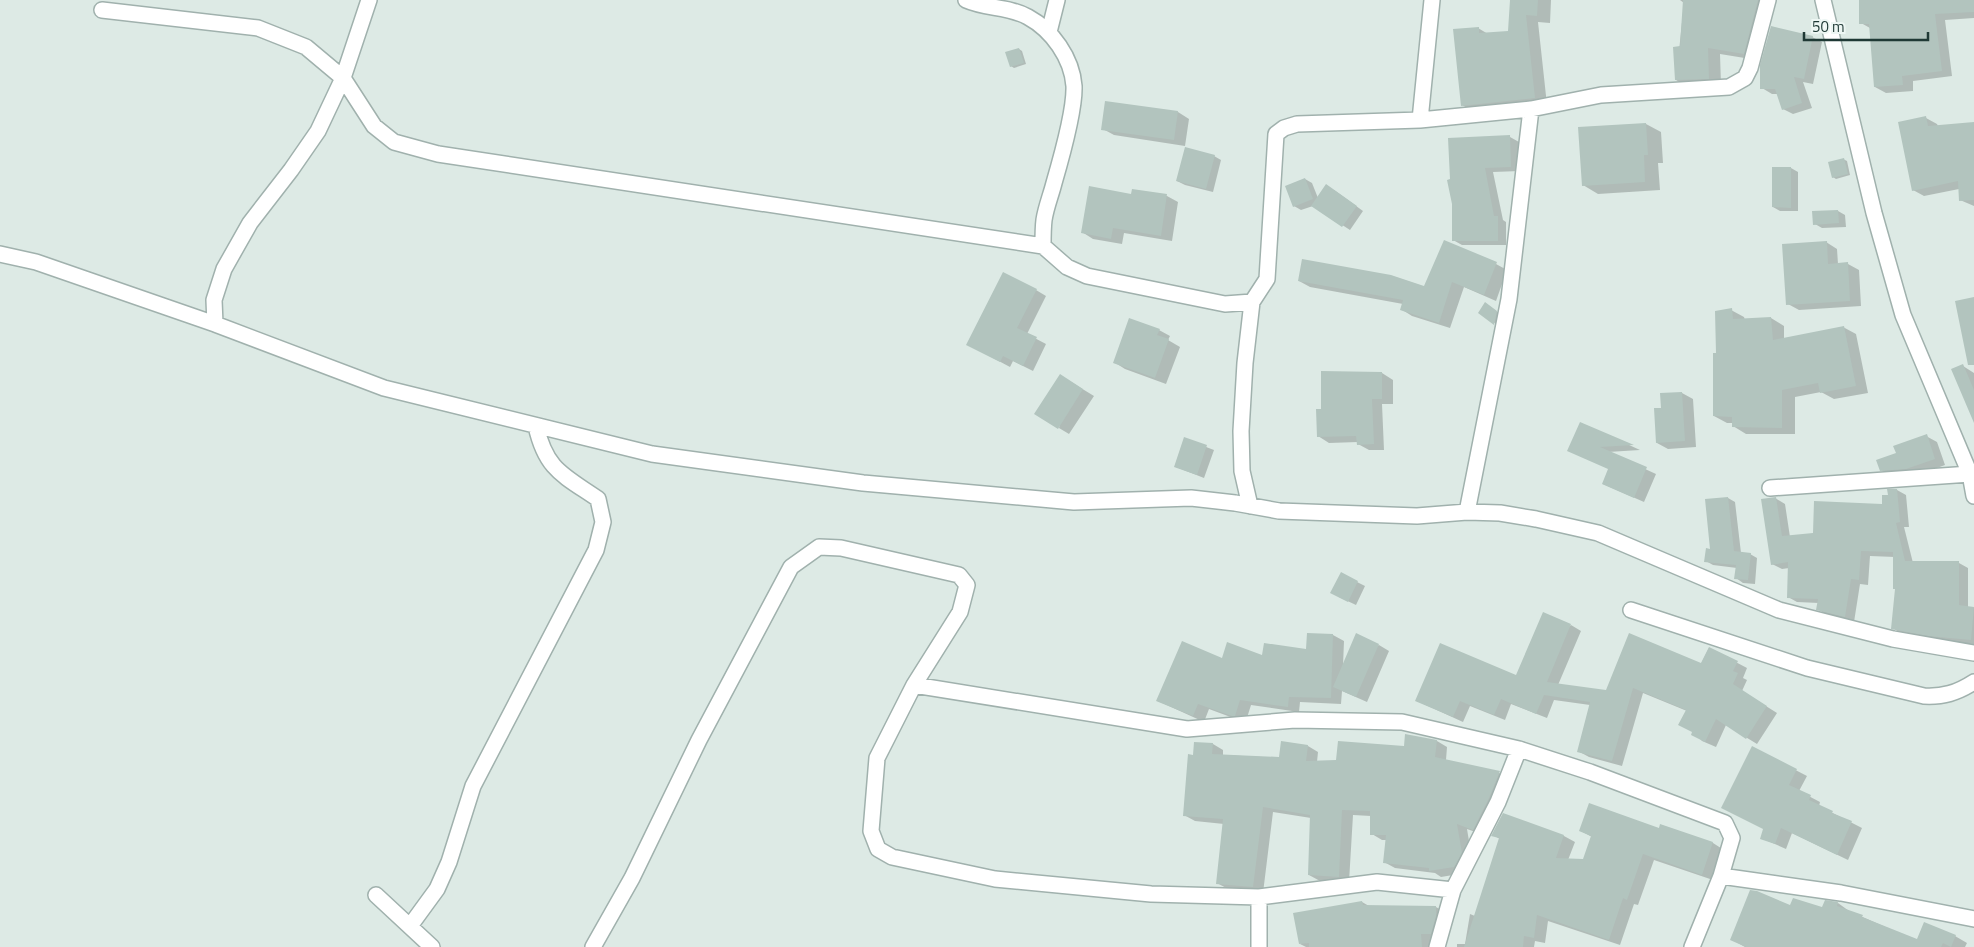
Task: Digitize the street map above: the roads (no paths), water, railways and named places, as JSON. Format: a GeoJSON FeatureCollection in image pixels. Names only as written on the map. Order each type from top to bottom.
{"type":"FeatureCollection","features":[{"type":"Feature","properties":{"kind":"street"},"geometry":{"type":"LineString","coordinates":[[215,324],[214,300],[224,269],[250,223],[318,131],[343,78],[355,38],[370,0]]}},
{"type":"Feature","properties":{"kind":"street"},"geometry":{"type":"LineString","coordinates":[[966,0],[977,5],[1014,10],[1029,17],[1049,32],[1071,68],[1074,88],[1071,109],[1055,182],[1044,219],[1043,246]]}},
{"type":"Feature","properties":{"kind":"street"},"geometry":{"type":"LineString","coordinates":[[1049,32],[1057,0]]}},
{"type":"Feature","properties":{"kind":"street"},"geometry":{"type":"LineString","coordinates":[[1420,120],[1432,0]]}},
{"type":"Feature","properties":{"kind":"street"},"geometry":{"type":"LineString","coordinates":[[1250,506],[1242,471],[1241,430],[1245,363],[1252,302],[1267,278],[1276,134],[1284,128],[1297,124],[1420,120],[1530,109],[1601,95],[1730,87],[1745,78],[1750,68],[1768,0]]}},
{"type":"Feature","properties":{"kind":"street"},"geometry":{"type":"LineString","coordinates":[[1823,0],[1874,214],[1903,315],[1970,474],[1974,496]]}},
{"type":"Feature","properties":{"kind":"street"},"geometry":{"type":"LineString","coordinates":[[102,10],[258,28],[306,47],[343,78],[374,126],[394,142],[438,154],[1043,246],[1066,267],[1087,276],[1225,304],[1252,302]]}},
{"type":"Feature","properties":{"kind":"street"},"geometry":{"type":"LineString","coordinates":[[1467,512],[1508,299],[1530,109]]}},
{"type":"Feature","properties":{"kind":"street"},"geometry":{"type":"LineString","coordinates":[[0,254],[36,262],[215,324],[384,388],[652,454],[863,482],[1074,502],[1191,498],[1279,511],[1407,515],[1467,512],[1500,513],[1598,533],[1779,610],[1893,639],[1974,652]]}},
{"type":"Feature","properties":{"kind":"street"},"geometry":{"type":"LineString","coordinates":[[410,926],[437,889],[449,862],[473,786],[596,550],[604,522],[598,499],[553,468],[540,444],[536,426]]}},
{"type":"Feature","properties":{"kind":"street"},"geometry":{"type":"LineString","coordinates":[[1770,488],[1970,474]]}},
{"type":"Feature","properties":{"kind":"street"},"geometry":{"type":"LineString","coordinates":[[593,947],[632,878],[699,740],[791,567],[819,547],[841,548],[959,574],[967,585],[960,612],[914,685],[877,758],[871,831],[878,849],[892,857],[995,879],[1151,894],[1259,897],[1377,882],[1453,890]]}},
{"type":"Feature","properties":{"kind":"street"},"geometry":{"type":"LineString","coordinates":[[1631,610],[1807,668],[1924,696],[1941,697],[1957,692],[1974,682]]}},
{"type":"Feature","properties":{"kind":"street"},"geometry":{"type":"LineString","coordinates":[[914,685],[1187,729],[1295,720],[1402,722],[1519,749],[1590,772],[1725,823],[1732,838],[1721,876],[1692,947]]}},
{"type":"Feature","properties":{"kind":"street"},"geometry":{"type":"LineString","coordinates":[[1437,947],[1453,890],[1498,802],[1519,749]]}},
{"type":"Feature","properties":{"kind":"street"},"geometry":{"type":"LineString","coordinates":[[1721,876],[1841,893],[1974,919]]}},
{"type":"Feature","properties":{"kind":"street"},"geometry":{"type":"LineString","coordinates":[[376,895],[432,947]]}},
{"type":"Feature","properties":{"kind":"street"},"geometry":{"type":"LineString","coordinates":[[1259,897],[1259,947]]}}]}
